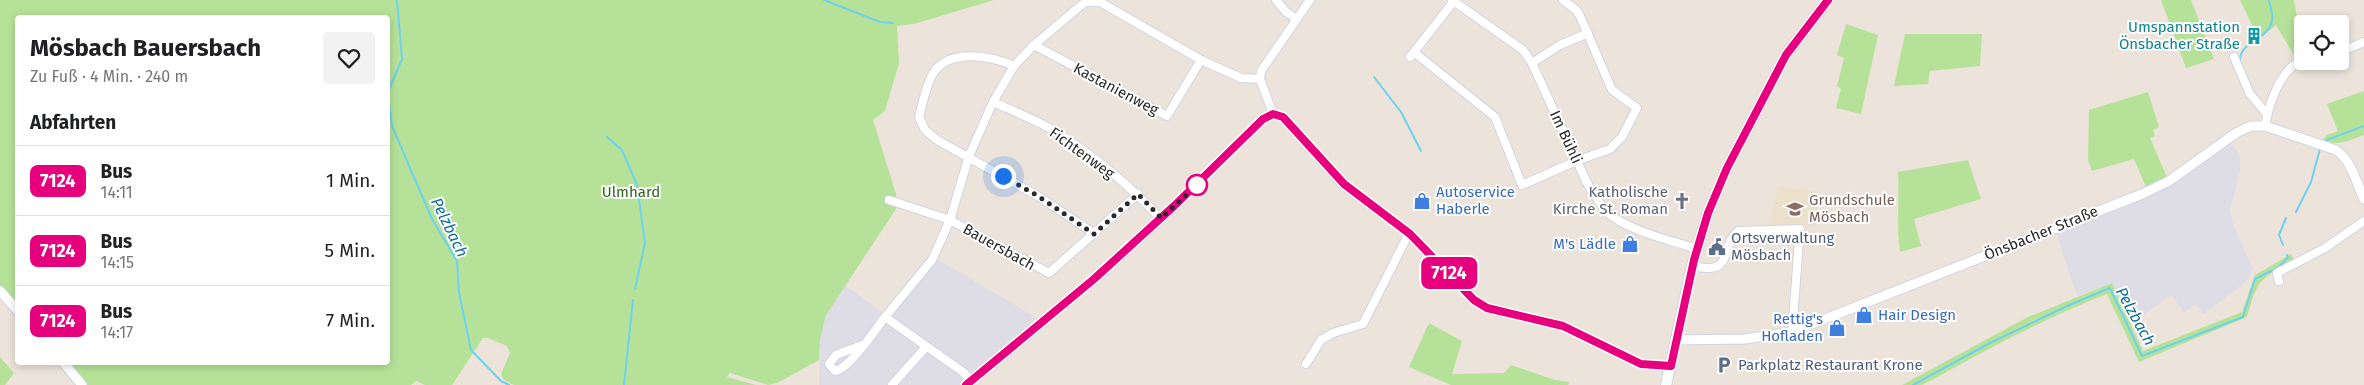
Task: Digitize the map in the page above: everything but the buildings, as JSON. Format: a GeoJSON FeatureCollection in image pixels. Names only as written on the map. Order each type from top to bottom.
{"type":"FeatureCollection","features":[{"type":"Feature","properties":{"kind":"main road"},"geometry":{"type":"LineString","coordinates":[[1666,385],[1692,266],[1708,213],[1727,168],[1786,55],[1828,0]]}},
{"type":"Feature","properties":{"kind":"street"},"geometry":{"type":"LineString","coordinates":[[1276,0],[1297,19]]}},
{"type":"Feature","properties":{"kind":"street"},"geometry":{"type":"LineString","coordinates":[[1273,114],[1260,79],[1261,71],[1266,61],[1310,0]]}},
{"type":"Feature","properties":{"kind":"street"},"geometry":{"type":"LineString","coordinates":[[1453,0],[1413,55],[1495,117],[1522,185],[1576,161],[1610,149],[1617,144],[1637,108],[1612,90],[1588,33],[1576,10],[1563,0]]}},
{"type":"Feature","properties":{"kind":"street","name":"Im Bühli"},"geometry":{"type":"LineString","coordinates":[[1453,0],[1523,50],[1532,63],[1576,161],[1596,199],[1620,221],[1697,249]]}},
{"type":"Feature","properties":{"kind":"street"},"geometry":{"type":"LineString","coordinates":[[862,345],[932,260],[950,220],[968,156],[993,102],[1014,66],[1034,44],[1085,2],[1100,1],[1201,60],[1242,78],[1260,79]]}},
{"type":"Feature","properties":{"kind":"street"},"geometry":{"type":"LineString","coordinates":[[1532,63],[1560,45],[1588,33]]}},
{"type":"Feature","properties":{"kind":"street"},"geometry":{"type":"LineString","coordinates":[[2349,48],[2364,42]]}},
{"type":"Feature","properties":{"kind":"street","name":"Kastanienweg"},"geometry":{"type":"LineString","coordinates":[[1034,44],[1167,116],[1201,60]]}},
{"type":"Feature","properties":{"kind":"street"},"geometry":{"type":"LineString","coordinates":[[1014,66],[992,57],[973,56],[941,65],[934,73],[919,117],[925,130],[937,140],[1038,196],[1094,234]]}},
{"type":"Feature","properties":{"kind":"street"},"geometry":{"type":"LineString","coordinates":[[2234,57],[2250,94],[2268,114]]}},
{"type":"Feature","properties":{"kind":"street"},"geometry":{"type":"LineString","coordinates":[[2266,126],[2272,100],[2284,76],[2294,65]]}},
{"type":"Feature","properties":{"kind":"street","name":"Fichtenweg"},"geometry":{"type":"LineString","coordinates":[[993,102],[1052,130],[1138,194],[1161,218]]}},
{"type":"Feature","properties":{"kind":"street"},"geometry":{"type":"LineString","coordinates":[[885,317],[963,372],[969,383],[1094,279],[1161,218],[1263,119],[1273,114],[1283,117],[1344,184],[1410,234],[1474,300],[1487,308],[1563,326],[1641,364],[1671,366]]}},
{"type":"Feature","properties":{"kind":"street","name":"Önsbacher Straße"},"geometry":{"type":"LineString","coordinates":[[1675,340],[1745,339],[1792,332],[2142,194],[2182,173],[2236,133],[2251,126],[2266,126],[2336,150],[2345,156],[2352,166],[2364,199]]}},
{"type":"Feature","properties":{"kind":"street","name":"Bauersbach"},"geometry":{"type":"LineString","coordinates":[[950,220],[1049,273],[1138,194]]}},
{"type":"Feature","properties":{"kind":"street"},"geometry":{"type":"LineString","coordinates":[[889,200],[950,220]]}},
{"type":"Feature","properties":{"kind":"street"},"geometry":{"type":"LineString","coordinates":[[2279,281],[2278,273],[2325,248],[2364,220]]}},
{"type":"Feature","properties":{"kind":"street"},"geometry":{"type":"LineString","coordinates":[[1692,266],[1712,268],[1719,264],[1726,258],[1732,236],[1738,231],[1800,229],[1792,332]]}},
{"type":"Feature","properties":{"kind":"street"},"geometry":{"type":"LineString","coordinates":[[1306,364],[1321,340],[1333,333],[1363,324],[1410,234]]}},
{"type":"Feature","properties":{"kind":"street"},"geometry":{"type":"LineString","coordinates":[[0,291],[15,308]]}},
{"type":"Feature","properties":{"kind":"street"},"geometry":{"type":"LineString","coordinates":[[892,385],[926,346]]}},
{"type":"Feature","properties":{"kind":"street"},"geometry":{"type":"LineString","coordinates":[[65,365],[82,385]]}},
{"type":"Feature","properties":{"kind":"shaded area"},"geometry":{"type":"Polygon","coordinates":[[[2228,139],[2240,156],[2240,171],[2230,209],[2233,225],[2253,269],[2247,281],[2203,314],[2195,304],[2184,312],[2171,295],[2138,319],[2131,321],[2112,283],[2077,296],[2056,232],[2167,177],[2228,139]]]}},
{"type":"Feature","properties":{"kind":"shaded area","name":"Grundschule Mösbach"},"geometry":{"type":"Polygon","coordinates":[[[1778,186],[1819,192],[1816,226],[1769,226],[1778,186]]]}},
{"type":"Feature","properties":{"kind":"shaded area"},"geometry":{"type":"Polygon","coordinates":[[[935,258],[1049,325],[971,385],[819,385],[820,340],[826,315],[845,285],[886,315],[935,258]]]}},
{"type":"Feature","properties":{"kind":"green space","name":"Ulmhard"},"geometry":{"type":"Polygon","coordinates":[[[0,0],[994,0],[914,24],[897,26],[899,63],[885,111],[873,120],[896,194],[896,209],[826,315],[820,340],[819,360],[777,383],[768,385],[730,373],[727,377],[756,385],[514,385],[504,380],[501,374],[510,353],[507,346],[488,338],[483,338],[452,385],[425,385],[416,381],[411,385],[85,385],[68,365],[390,365],[390,15],[15,15],[15,304],[0,285],[0,0]]]}},
{"type":"Feature","properties":{"kind":"green space"},"geometry":{"type":"Polygon","coordinates":[[[2161,0],[2191,0],[2214,59],[2186,68],[2161,0]]]}},
{"type":"Feature","properties":{"kind":"green space"},"geometry":{"type":"Polygon","coordinates":[[[2240,0],[2294,0],[2297,15],[2294,15],[2294,56],[2276,25],[2259,39],[2240,0]]]}},
{"type":"Feature","properties":{"kind":"green space"},"geometry":{"type":"Polygon","coordinates":[[[1846,24],[1878,35],[1861,114],[1836,108],[1841,89],[1837,86],[1844,58],[1837,55],[1846,24]]]}},
{"type":"Feature","properties":{"kind":"green space"},"geometry":{"type":"Polygon","coordinates":[[[1905,34],[1982,34],[1980,66],[1930,71],[1928,84],[1894,86],[1905,34]]]}},
{"type":"Feature","properties":{"kind":"green space"},"geometry":{"type":"Polygon","coordinates":[[[2364,91],[2364,135],[2338,143],[2323,140],[2327,135],[2338,131],[2327,104],[2364,91]]]}},
{"type":"Feature","properties":{"kind":"green space"},"geometry":{"type":"Polygon","coordinates":[[[2148,92],[2159,127],[2153,130],[2155,136],[2150,138],[2167,177],[2146,187],[2134,159],[2092,171],[2088,160],[2089,110],[2148,92]]]}},
{"type":"Feature","properties":{"kind":"green space"},"geometry":{"type":"Polygon","coordinates":[[[1968,160],[1981,199],[1914,219],[1921,246],[1900,252],[1898,172],[1968,160]]]}},
{"type":"Feature","properties":{"kind":"green space"},"geometry":{"type":"Polygon","coordinates":[[[2291,254],[2294,260],[2273,272],[2257,287],[2247,317],[2139,362],[2107,294],[2039,324],[1922,385],[1902,385],[2028,317],[2112,283],[2143,351],[2242,312],[2255,275],[2291,254]]]}},
{"type":"Feature","properties":{"kind":"green space"},"geometry":{"type":"Polygon","coordinates":[[[1429,323],[1462,341],[1452,374],[1504,373],[1511,365],[1555,380],[1569,382],[1568,385],[1451,385],[1409,367],[1429,323]]]}},
{"type":"Feature","properties":{"kind":"green space"},"geometry":{"type":"Polygon","coordinates":[[[0,357],[14,373],[5,385],[0,385],[0,357]]]}},
{"type":"Feature","properties":{"kind":"waterway","name":"Pelzbach"},"geometry":{"type":"LineString","coordinates":[[390,87],[402,59],[397,0]]}},
{"type":"Feature","properties":{"kind":"waterway"},"geometry":{"type":"LineString","coordinates":[[824,0],[880,22],[893,23]]}},
{"type":"Feature","properties":{"kind":"waterway"},"geometry":{"type":"LineString","coordinates":[[2240,63],[2241,55],[2248,45],[2270,27],[2272,13],[2269,0]]}},
{"type":"Feature","properties":{"kind":"waterway"},"geometry":{"type":"LineString","coordinates":[[1374,77],[1401,112],[1421,151]]}},
{"type":"Feature","properties":{"kind":"waterway","name":"Pelzbach"},"geometry":{"type":"LineString","coordinates":[[390,111],[392,126],[432,219],[457,261],[459,293],[471,350],[501,381],[509,385]]}},
{"type":"Feature","properties":{"kind":"waterway","name":"Pelzbach"},"geometry":{"type":"LineString","coordinates":[[2327,140],[2364,126]]}},
{"type":"Feature","properties":{"kind":"waterway","name":"Pelzbach"},"geometry":{"type":"LineString","coordinates":[[607,137],[622,150],[637,185],[645,243],[635,289]]}},
{"type":"Feature","properties":{"kind":"waterway","name":"Pelzbach"},"geometry":{"type":"LineString","coordinates":[[2296,212],[2311,182],[2320,149]]}},
{"type":"Feature","properties":{"kind":"waterway","name":"Pelzbach"},"geometry":{"type":"LineString","coordinates":[[2283,245],[2279,235],[2286,218]]}},
{"type":"Feature","properties":{"kind":"waterway","name":"Pelzbach"},"geometry":{"type":"LineString","coordinates":[[1913,385],[1990,343],[2067,306],[2110,288],[2142,356],[2243,317],[2255,279],[2279,267],[2288,257],[2287,255]]}},
{"type":"Feature","properties":{"kind":"waterway","name":"Pelzbach"},"geometry":{"type":"LineString","coordinates":[[624,385],[633,300]]}},
{"type":"Feature","properties":{"kind":"bus line","name":"7124"},"geometry":{"type":"LineString","coordinates":[[966,385],[1007,353],[1094,279],[1174,206],[1263,119],[1273,114],[1283,117],[1344,184],[1410,234],[1474,300],[1487,308],[1563,326],[1632,361],[1652,366],[1671,366],[1675,340],[1703,228],[1727,168],[1786,55],[1828,0]]}},
{"type":"Feature","properties":{"kind":"place","name":"Umspannstation Önsbacher Straße"},"geometry":{"type":"Point","coordinates":[2254,36]}},
{"type":"Feature","properties":{"kind":"place","name":"Autoservice Haberle"},"geometry":{"type":"Point","coordinates":[1422,201]}},
{"type":"Feature","properties":{"kind":"place","name":"Katholische Kirche St. Roman"},"geometry":{"type":"Point","coordinates":[1682,201]}},
{"type":"Feature","properties":{"kind":"place","name":"Grundschule Mösbach"},"geometry":{"type":"Point","coordinates":[1795,209]}},
{"type":"Feature","properties":{"kind":"place","name":"M's Lädle"},"geometry":{"type":"Point","coordinates":[1630,244]}},
{"type":"Feature","properties":{"kind":"place","name":"Ortsverwaltung Mösbach"},"geometry":{"type":"Point","coordinates":[1717,247]}},
{"type":"Feature","properties":{"kind":"place","name":"Hair Design"},"geometry":{"type":"Point","coordinates":[1864,315]}},
{"type":"Feature","properties":{"kind":"place","name":"Rettig's Hofladen"},"geometry":{"type":"Point","coordinates":[1837,328]}},
{"type":"Feature","properties":{"kind":"place","name":"Parkplatz Restaurant Krone"},"geometry":{"type":"Point","coordinates":[1724,365]}},
{"type":"Feature","properties":{"kind":"route"},"geometry":{"type":"LineString","coordinates":[[1003,176],[1038,196],[1094,234],[1138,194],[1161,218],[1197,185]]}}]}
